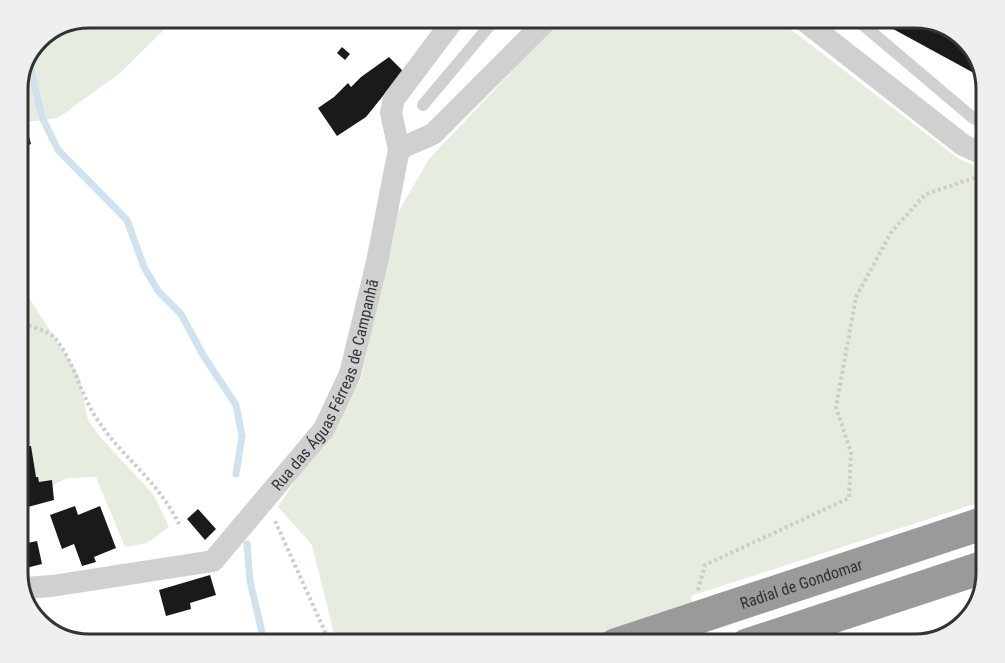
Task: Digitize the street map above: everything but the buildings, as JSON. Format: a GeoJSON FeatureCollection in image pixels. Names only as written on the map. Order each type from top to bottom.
{"type":"FeatureCollection","features":[{"type":"Feature","properties":{"kind":"highway","name":"Radial de Gondomar"},"geometry":{"type":"LineString","coordinates":[[648,634],[976,526]]}},
{"type":"Feature","properties":{"kind":"highway"},"geometry":{"type":"LineString","coordinates":[[780,634],[976,570]]}},
{"type":"Feature","properties":{"kind":"street","name":"Rua das Águas Férreas de Campanhã"},"geometry":{"type":"LineString","coordinates":[[30,588],[213,561],[324,429],[350,374],[377,262],[399,149],[390,113],[394,99],[447,28]]}},
{"type":"Feature","properties":{"kind":"street"},"geometry":{"type":"LineString","coordinates":[[399,149],[433,134],[539,28]]}},
{"type":"Feature","properties":{"kind":"street"},"geometry":{"type":"LineString","coordinates":[[814,28],[963,146],[976,151]]}},
{"type":"Feature","properties":{"kind":"lane"},"geometry":{"type":"LineString","coordinates":[[423,105],[488,28]]}},
{"type":"Feature","properties":{"kind":"lane"},"geometry":{"type":"LineString","coordinates":[[867,28],[976,119]]}},
{"type":"Feature","properties":{"kind":"path"},"geometry":{"type":"LineString","coordinates":[[702,600],[698,588],[705,566],[849,498],[851,453],[836,407],[856,297],[892,231],[926,194],[976,178]]}},
{"type":"Feature","properties":{"kind":"path"},"geometry":{"type":"LineString","coordinates":[[29,325],[53,336],[65,353],[106,433],[152,480],[167,500],[179,524]]}},
{"type":"Feature","properties":{"kind":"path"},"geometry":{"type":"LineString","coordinates":[[265,498],[326,634]]}},
{"type":"Feature","properties":{"kind":"shaded area"},"geometry":{"type":"Polygon","coordinates":[[[89,28],[166,28],[120,73],[58,118],[29,122],[31,73],[41,52],[49,44],[70,32],[89,28]]]}},
{"type":"Feature","properties":{"kind":"shaded area"},"geometry":{"type":"Polygon","coordinates":[[[553,28],[789,28],[959,159],[976,166],[976,504],[691,596],[700,634],[334,634],[312,545],[278,507],[361,379],[397,214],[429,159],[553,28]]]}},
{"type":"Feature","properties":{"kind":"shaded area"},"geometry":{"type":"Polygon","coordinates":[[[29,298],[79,375],[88,420],[100,437],[153,494],[169,527],[147,543],[125,547],[96,477],[67,478],[29,497],[29,298]]]}},
{"type":"Feature","properties":{"kind":"waterway"},"geometry":{"type":"LineString","coordinates":[[31,72],[42,117],[58,150],[127,220],[144,267],[158,291],[181,314],[203,355],[236,405],[242,436],[236,474]]}},
{"type":"Feature","properties":{"kind":"waterway"},"geometry":{"type":"LineString","coordinates":[[247,544],[250,581],[262,634]]}}]}
